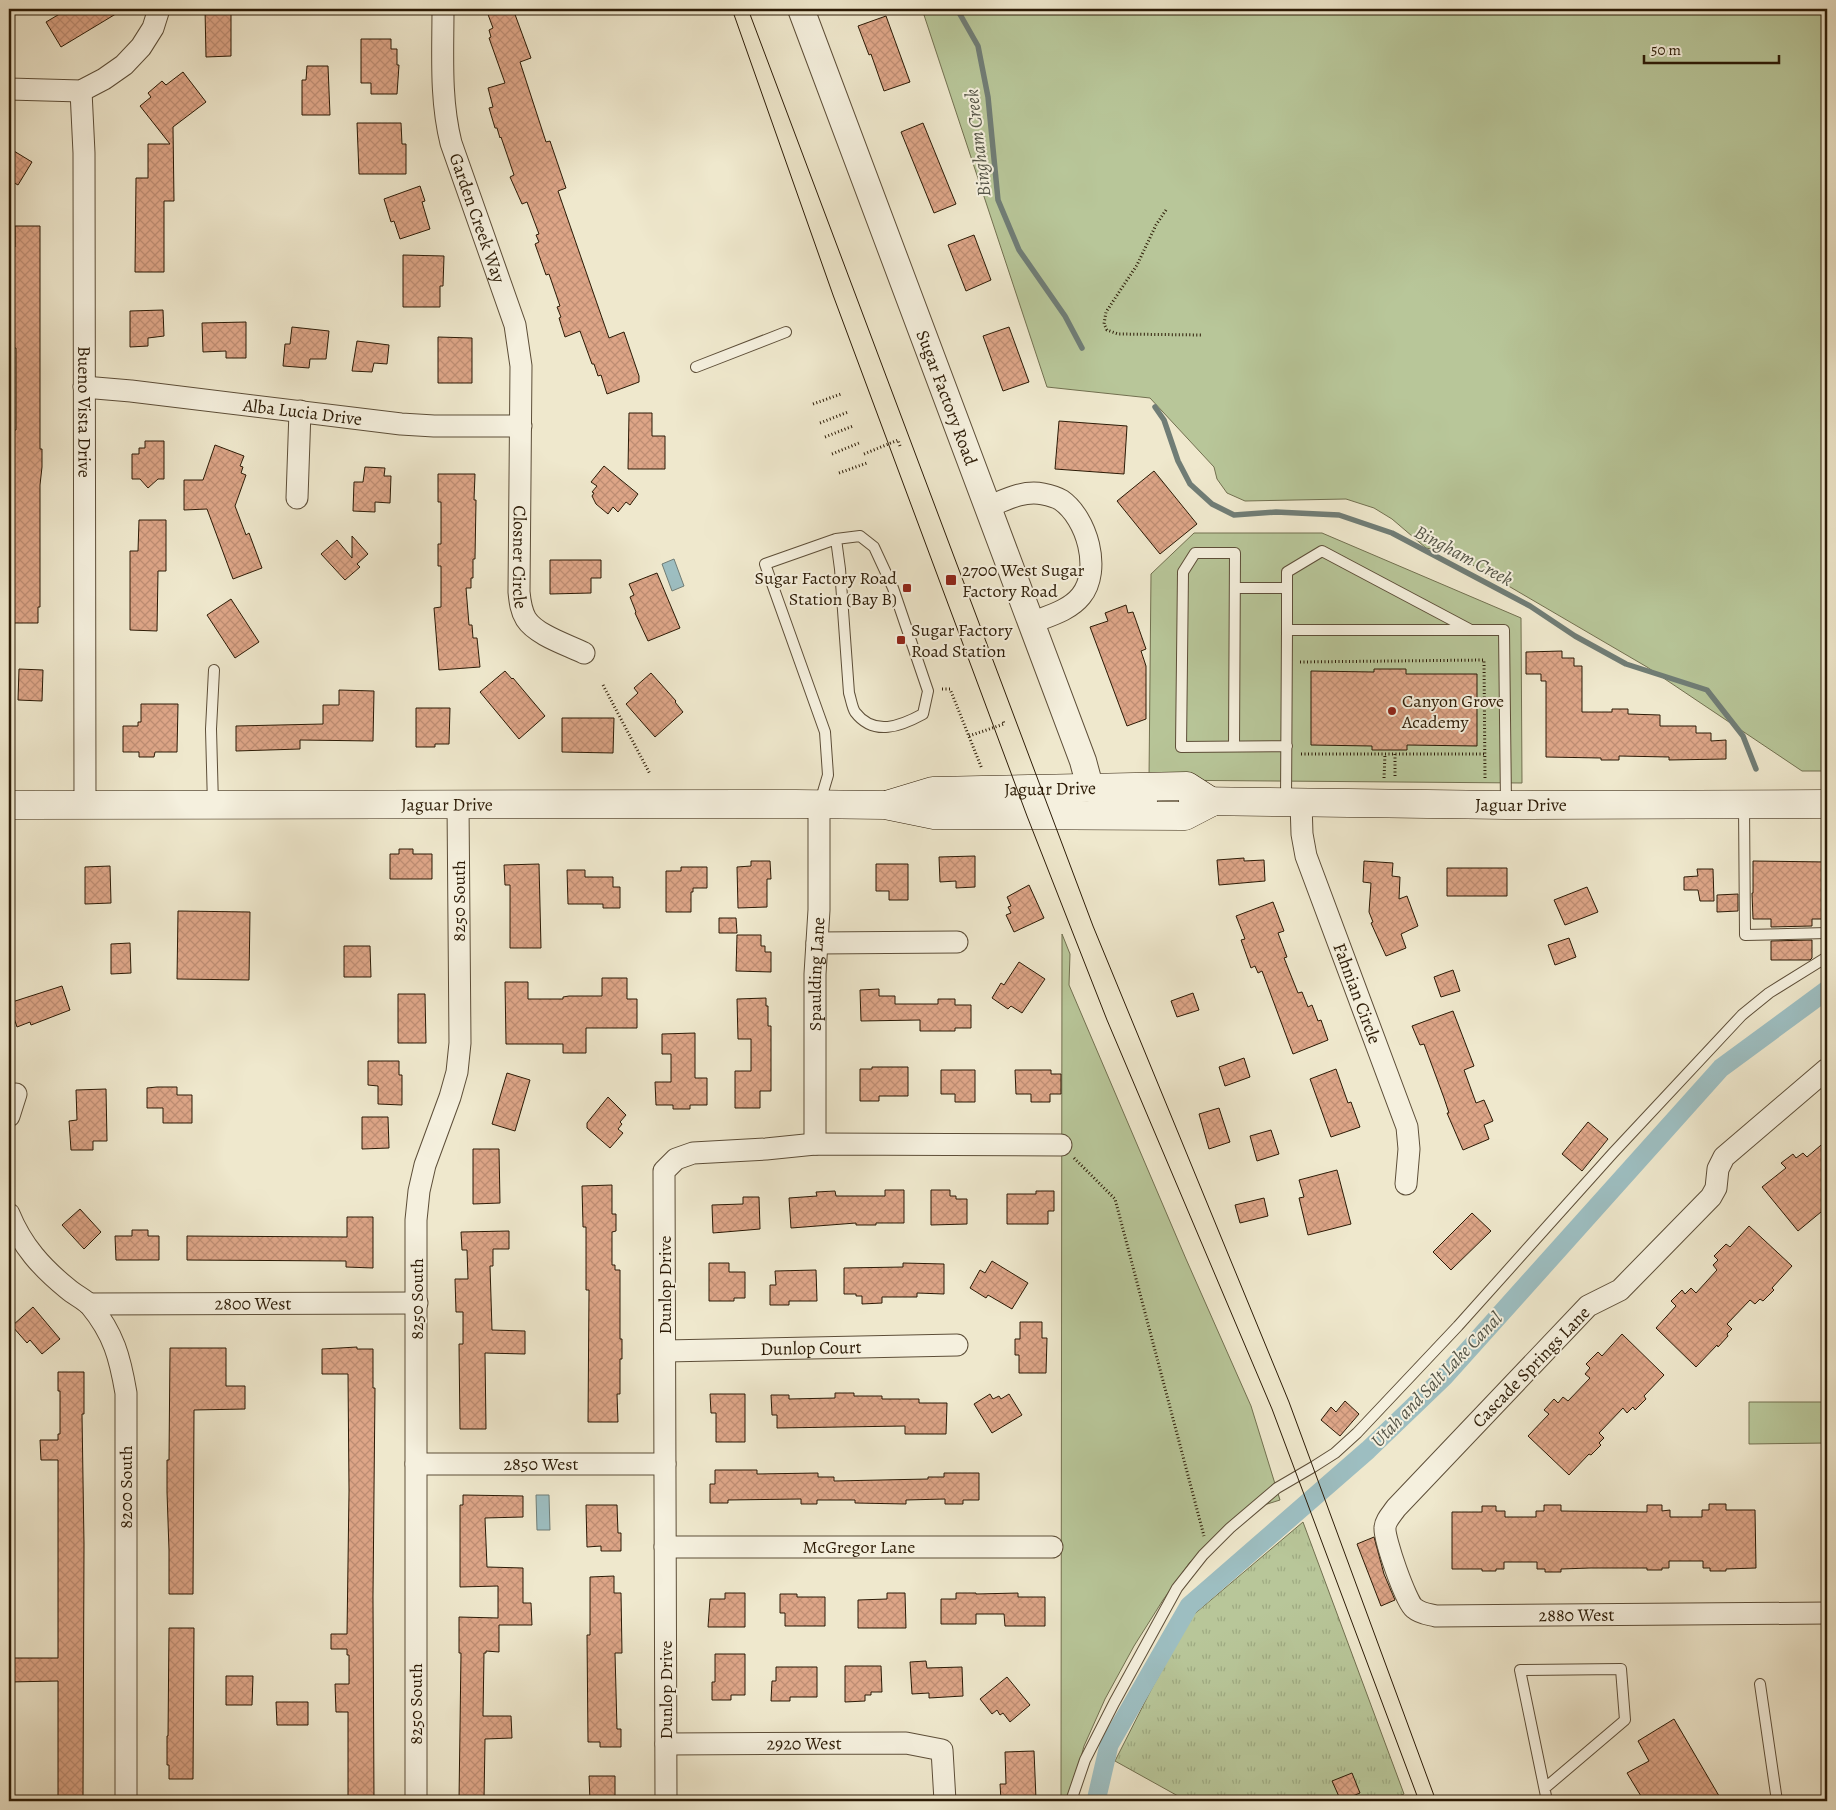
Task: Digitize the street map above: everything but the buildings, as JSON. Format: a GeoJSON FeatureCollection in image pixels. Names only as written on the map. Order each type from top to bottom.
{"type":"FeatureCollection","features":[{"type":"Feature","properties":{"kind":"main road","name":"Jaguar Drive"},"geometry":{"type":"LineString","coordinates":[[885,805],[933,791],[1090,787]]}},
{"type":"Feature","properties":{"kind":"main road"},"geometry":{"type":"LineString","coordinates":[[1090,787],[1117,800],[1212,802]]}},
{"type":"Feature","properties":{"kind":"main road","name":"Jaguar Drive"},"geometry":{"type":"LineString","coordinates":[[9,805],[885,805],[934,815],[1185,816],[1212,802],[1506,805],[1827,804]]}},
{"type":"Feature","properties":{"kind":"street"},"geometry":{"type":"LineString","coordinates":[[9,89],[81,91],[104,79],[124,65],[136,53],[153,28],[159,9]]}},
{"type":"Feature","properties":{"kind":"street","name":"Garden Creek Way"},"geometry":{"type":"LineString","coordinates":[[443,9],[443,99],[446,121],[451,143],[515,325],[521,366],[521,426]]}},
{"type":"Feature","properties":{"kind":"street","name":"Sugar Factory Road"},"geometry":{"type":"LineString","coordinates":[[802,9],[1083,761],[1090,787]]}},
{"type":"Feature","properties":{"kind":"street","name":"Bueno Vista Drive"},"geometry":{"type":"LineString","coordinates":[[81,91],[84,163],[85,806]]}},
{"type":"Feature","properties":{"kind":"street","name":"Alba Lucia Drive"},"geometry":{"type":"LineString","coordinates":[[84,387],[401,424],[521,426]]}},
{"type":"Feature","properties":{"kind":"street"},"geometry":{"type":"LineString","coordinates":[[297,498],[300,411]]}},
{"type":"Feature","properties":{"kind":"street","name":"Closner Circle"},"geometry":{"type":"LineString","coordinates":[[521,426],[519,592],[521,607],[526,620],[534,628],[584,653]]}},
{"type":"Feature","properties":{"kind":"street"},"geometry":{"type":"LineString","coordinates":[[988,507],[1032,492],[1051,496],[1061,500],[1071,510],[1085,535],[1089,547],[1091,573],[1082,596],[1069,607],[1031,622]]}},
{"type":"Feature","properties":{"kind":"street","name":"Fahnian Circle"},"geometry":{"type":"LineString","coordinates":[[1294,803],[1306,856],[1406,1127],[1409,1149],[1406,1184]]}},
{"type":"Feature","properties":{"kind":"street","name":"8250 South"},"geometry":{"type":"LineString","coordinates":[[416,1801],[416,1220],[419,1191],[425,1165],[450,1097],[457,1072],[460,1044],[458,804]]}},
{"type":"Feature","properties":{"kind":"street","name":"Spaulding Lane"},"geometry":{"type":"LineString","coordinates":[[815,1144],[815,974],[819,910],[819,805]]}},
{"type":"Feature","properties":{"kind":"street"},"geometry":{"type":"LineString","coordinates":[[817,943],[957,942]]}},
{"type":"Feature","properties":{"kind":"street","name":"Cascade Springs Lane"},"geometry":{"type":"LineString","coordinates":[[1384,1527],[1396,1508],[1588,1306],[1620,1290],[1711,1197],[1716,1188],[1718,1169],[1724,1157],[1827,1069]]}},
{"type":"Feature","properties":{"kind":"street"},"geometry":{"type":"LineString","coordinates":[[9,1116],[16,1094]]}},
{"type":"Feature","properties":{"kind":"street","name":"Dunlop Drive"},"geometry":{"type":"LineString","coordinates":[[666,1801],[664,1171],[676,1159],[693,1153],[815,1144],[1061,1145]]}},
{"type":"Feature","properties":{"kind":"street","name":"8200 South"},"geometry":{"type":"LineString","coordinates":[[9,1214],[17,1234],[33,1258],[68,1290],[89,1304],[110,1334],[121,1362],[126,1394],[126,1801]]}},
{"type":"Feature","properties":{"kind":"street","name":"2800 West"},"geometry":{"type":"LineString","coordinates":[[89,1304],[417,1304]]}},
{"type":"Feature","properties":{"kind":"street","name":"Dunlop Court"},"geometry":{"type":"LineString","coordinates":[[665,1351],[956,1345]]}},
{"type":"Feature","properties":{"kind":"street","name":"2850 West"},"geometry":{"type":"LineString","coordinates":[[416,1464],[665,1464]]}},
{"type":"Feature","properties":{"kind":"street","name":"2880 West"},"geometry":{"type":"LineString","coordinates":[[1384,1527],[1386,1539],[1406,1596],[1412,1607],[1423,1614],[1446,1616],[1827,1613]]}},
{"type":"Feature","properties":{"kind":"street","name":"McGregor Lane"},"geometry":{"type":"LineString","coordinates":[[665,1547],[1052,1547]]}},
{"type":"Feature","properties":{"kind":"street","name":"2920 West"},"geometry":{"type":"LineString","coordinates":[[666,1744],[906,1743],[942,1750],[945,1801]]}},
{"type":"Feature","properties":{"kind":"lane"},"geometry":{"type":"LineString","coordinates":[[696,367],[786,332]]}},
{"type":"Feature","properties":{"kind":"lane"},"geometry":{"type":"LineString","coordinates":[[819,805],[828,775],[825,732],[765,564],[836,539],[860,536],[874,547],[893,588],[928,691],[923,714],[905,724],[886,728],[869,724],[855,711],[849,693],[840,568],[836,539]]}},
{"type":"Feature","properties":{"kind":"lane"},"geometry":{"type":"LineString","coordinates":[[1294,803],[1287,746],[1287,572],[1322,551],[1470,630]]}},
{"type":"Feature","properties":{"kind":"lane"},"geometry":{"type":"LineString","coordinates":[[1234,746],[1235,553],[1195,553],[1183,572],[1181,746],[1234,746],[1287,746]]}},
{"type":"Feature","properties":{"kind":"lane"},"geometry":{"type":"LineString","coordinates":[[1235,588],[1287,588]]}},
{"type":"Feature","properties":{"kind":"lane"},"geometry":{"type":"LineString","coordinates":[[1287,630],[1504,630],[1506,805]]}},
{"type":"Feature","properties":{"kind":"lane"},"geometry":{"type":"LineString","coordinates":[[213,806],[211,729],[214,670]]}},
{"type":"Feature","properties":{"kind":"lane"},"geometry":{"type":"LineString","coordinates":[[1744,804],[1745,935],[1827,933]]}},
{"type":"Feature","properties":{"kind":"lane"},"geometry":{"type":"LineString","coordinates":[[1071,1801],[1085,1760],[1114,1703],[1177,1588],[1208,1550],[1230,1528],[1277,1488],[1313,1467],[1358,1433],[1458,1326],[1613,1153],[1742,1015],[1769,993],[1827,957]]}},
{"type":"Feature","properties":{"kind":"lane"},"geometry":{"type":"LineString","coordinates":[[1545,1788],[1625,1720],[1621,1669],[1520,1670],[1547,1801]]}},
{"type":"Feature","properties":{"kind":"lane"},"geometry":{"type":"LineString","coordinates":[[1760,1684],[1777,1801]]}},
{"type":"Feature","properties":{"kind":"path"},"geometry":{"type":"LineString","coordinates":[[1166,210],[1156,225],[1137,264],[1106,312],[1104,324],[1107,330],[1118,334],[1201,335]]}},
{"type":"Feature","properties":{"kind":"path"},"geometry":{"type":"LineString","coordinates":[[813,404],[841,394]]}},
{"type":"Feature","properties":{"kind":"path"},"geometry":{"type":"LineString","coordinates":[[820,423],[848,412]]}},
{"type":"Feature","properties":{"kind":"path"},"geometry":{"type":"LineString","coordinates":[[825,437],[853,426]]}},
{"type":"Feature","properties":{"kind":"path"},"geometry":{"type":"LineString","coordinates":[[864,454],[898,440],[900,446]]}},
{"type":"Feature","properties":{"kind":"path"},"geometry":{"type":"LineString","coordinates":[[832,454],[859,443]]}},
{"type":"Feature","properties":{"kind":"path"},"geometry":{"type":"LineString","coordinates":[[839,473],[867,463]]}},
{"type":"Feature","properties":{"kind":"path"},"geometry":{"type":"LineString","coordinates":[[1300,670],[1300,661],[1484,660],[1484,778]]}},
{"type":"Feature","properties":{"kind":"path"},"geometry":{"type":"LineString","coordinates":[[604,686],[650,774]]}},
{"type":"Feature","properties":{"kind":"path"},"geometry":{"type":"LineString","coordinates":[[942,689],[950,689],[984,774]]}},
{"type":"Feature","properties":{"kind":"path"},"geometry":{"type":"LineString","coordinates":[[969,736],[1004,724],[1003,720]]}},
{"type":"Feature","properties":{"kind":"path"},"geometry":{"type":"LineString","coordinates":[[1301,762],[1301,754],[1484,754]]}},
{"type":"Feature","properties":{"kind":"path"},"geometry":{"type":"LineString","coordinates":[[1384,778],[1385,754]]}},
{"type":"Feature","properties":{"kind":"path"},"geometry":{"type":"LineString","coordinates":[[1394,754],[1394,778]]}},
{"type":"Feature","properties":{"kind":"path"},"geometry":{"type":"LineString","coordinates":[[1061,1145],[1115,1199],[1208,1550]]}},
{"type":"Feature","properties":{"kind":"green space"},"geometry":{"type":"Polygon","coordinates":[[[922,9],[1827,9],[1827,774],[1821,771],[1802,771],[1647,667],[1452,553],[1426,548],[1392,519],[1374,508],[1346,499],[1245,501],[1227,493],[1217,479],[1214,467],[1150,398],[1047,387],[922,9]]]}},
{"type":"Feature","properties":{"kind":"green space"},"geometry":{"type":"Polygon","coordinates":[[[1194,533],[1322,533],[1521,618],[1522,783],[1149,780],[1151,574],[1194,533]]]}},
{"type":"Feature","properties":{"kind":"green space"},"geometry":{"type":"Polygon","coordinates":[[[1062,934],[1070,954],[1069,985],[1251,1406],[1280,1500],[1248,1510],[1208,1550],[1190,1562],[1163,1600],[1134,1646],[1105,1699],[1084,1746],[1069,1801],[1061,1801],[1062,934]]]}},
{"type":"Feature","properties":{"kind":"green space"},"geometry":{"type":"Polygon","coordinates":[[[1749,1402],[1827,1402],[1827,1443],[1749,1444],[1749,1402]]]}},
{"type":"Feature","properties":{"kind":"green space"},"geometry":{"type":"Polygon","coordinates":[[[1303,1522],[1404,1794],[1387,1801],[1187,1801],[1115,1761],[1153,1686],[1192,1616],[1303,1522]]]}},
{"type":"Feature","properties":{"kind":"water"},"geometry":{"type":"Polygon","coordinates":[[[674,559],[684,586],[672,591],[662,564],[674,559]]]}},
{"type":"Feature","properties":{"kind":"water"},"geometry":{"type":"Polygon","coordinates":[[[536,1495],[549,1495],[550,1530],[537,1530],[536,1495]]]}},
{"type":"Feature","properties":{"kind":"waterway","name":"Bingham Creek"},"geometry":{"type":"LineString","coordinates":[[957,9],[978,46],[988,97],[998,200],[1019,250],[1065,316],[1082,348]]}},
{"type":"Feature","properties":{"kind":"waterway","name":"Bingham Creek"},"geometry":{"type":"LineString","coordinates":[[1155,407],[1164,420],[1178,461],[1190,484],[1212,504],[1234,515],[1276,512],[1339,515],[1392,533],[1530,606],[1575,636],[1626,664],[1707,690],[1743,736],[1756,769]]}},
{"type":"Feature","properties":{"kind":"waterway","name":"Utah and Salt Lake Canal"},"geometry":{"type":"LineString","coordinates":[[1096,1801],[1109,1745],[1189,1606],[1368,1450],[1444,1377],[1721,1068],[1827,990]]}},
{"type":"Feature","properties":{"kind":"tram line"},"geometry":{"type":"LineString","coordinates":[[732,9],[833,295],[1027,816],[1107,1020],[1272,1409],[1419,1801]]}},
{"type":"Feature","properties":{"kind":"tram line"},"geometry":{"type":"LineString","coordinates":[[748,9],[1093,926],[1289,1402],[1436,1801]]}},
{"type":"Feature","properties":{"kind":"place","name":"2700 West Sugar Factory Road"},"geometry":{"type":"Point","coordinates":[951,580]}},
{"type":"Feature","properties":{"kind":"place","name":"Sugar Factory Road Station (Bay B)"},"geometry":{"type":"Point","coordinates":[907,588]}},
{"type":"Feature","properties":{"kind":"place","name":"Sugar Factory Road Station"},"geometry":{"type":"Point","coordinates":[901,640]}},
{"type":"Feature","properties":{"kind":"place","name":"Canyon Grove Academy"},"geometry":{"type":"Point","coordinates":[1392,711]}}]}
